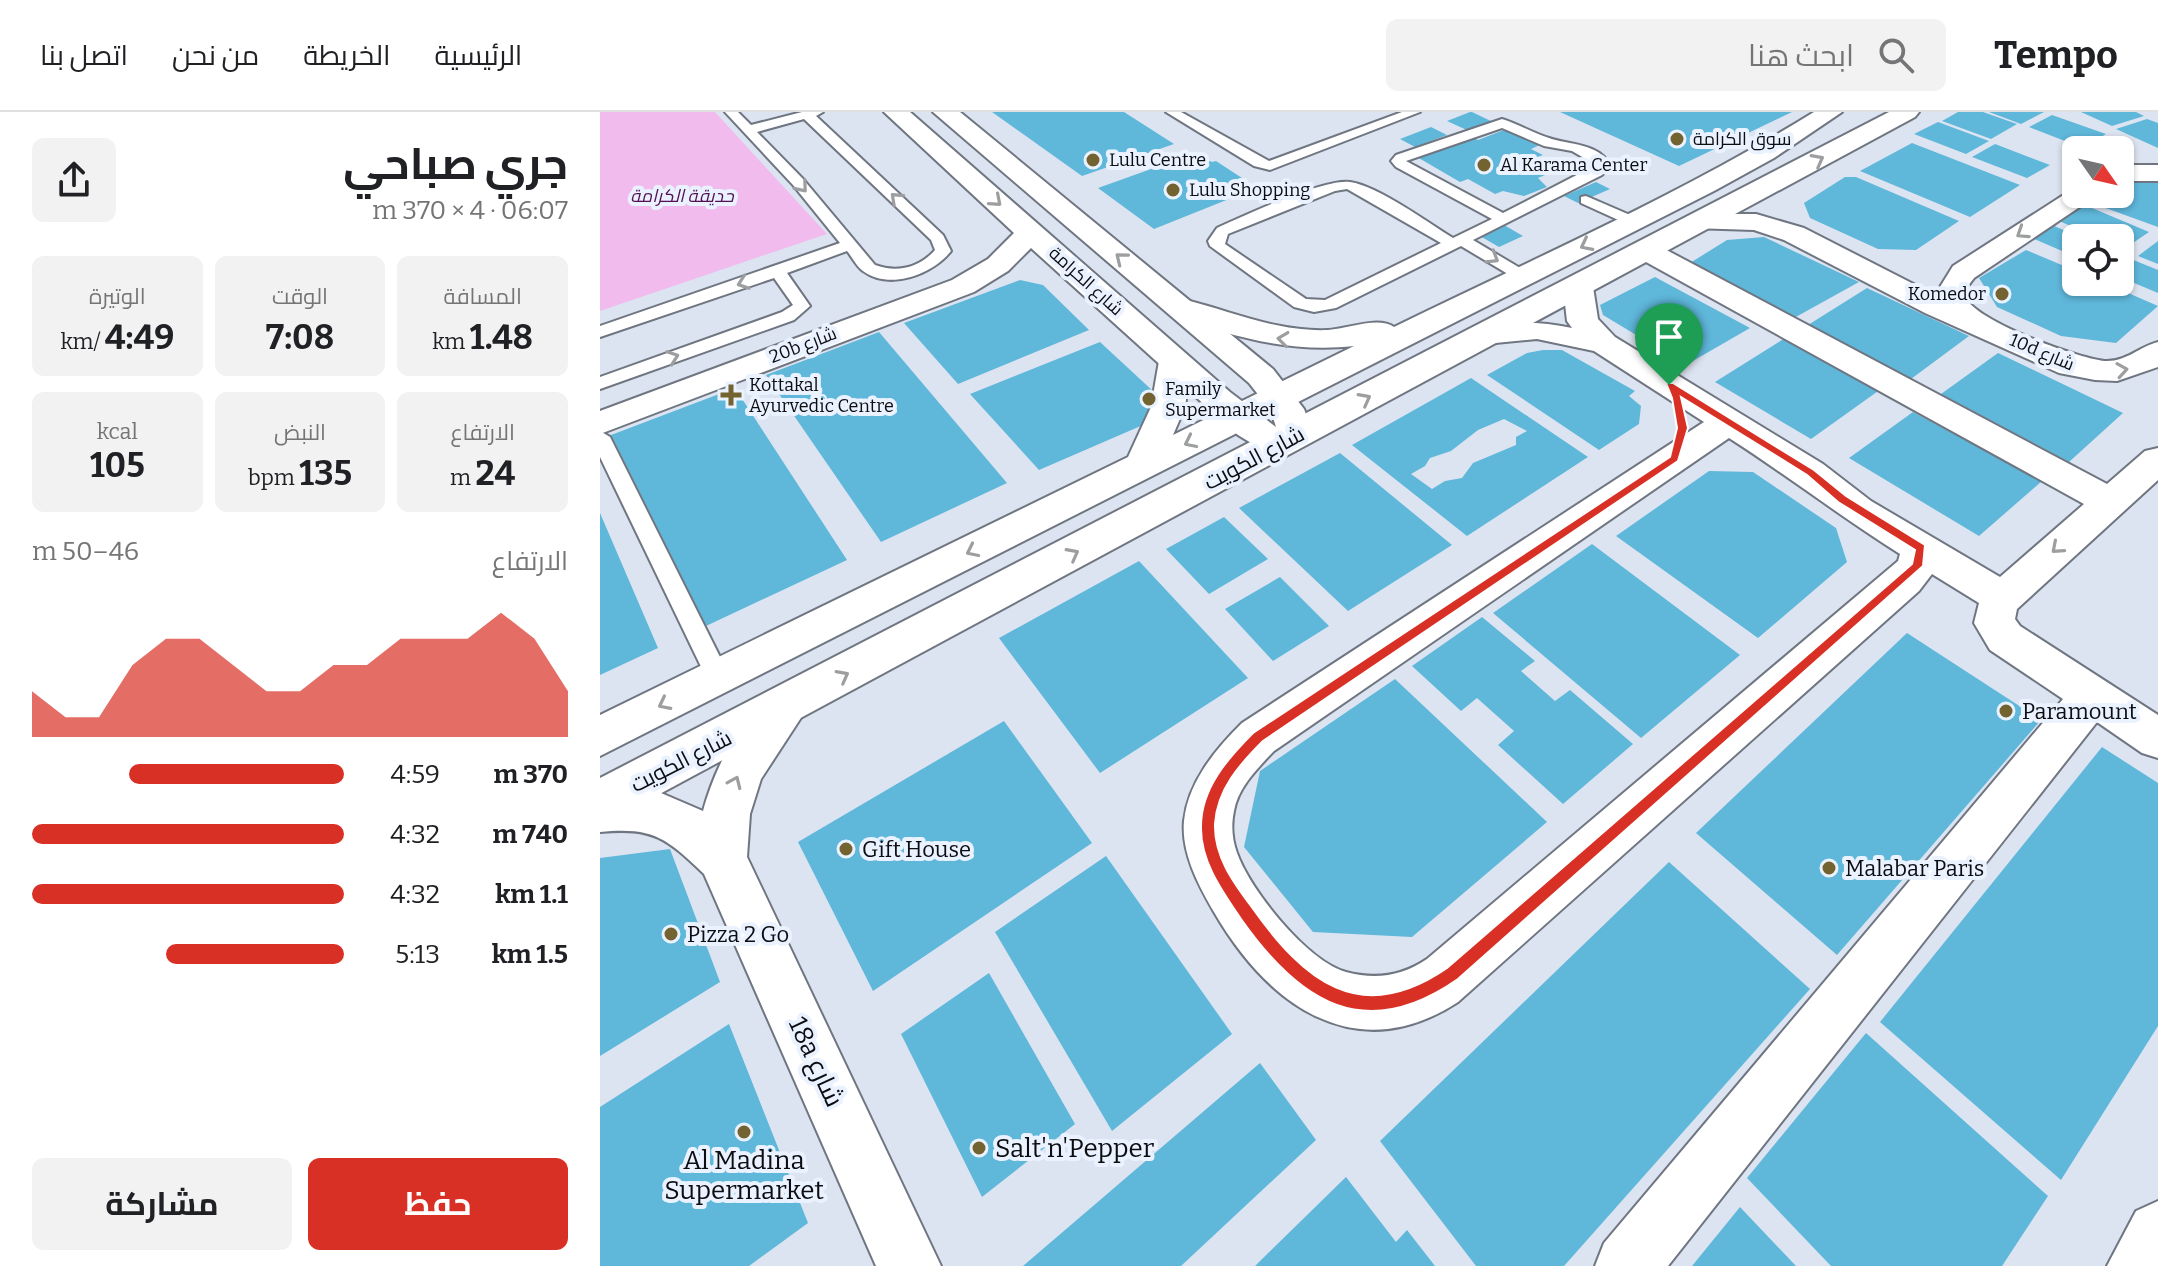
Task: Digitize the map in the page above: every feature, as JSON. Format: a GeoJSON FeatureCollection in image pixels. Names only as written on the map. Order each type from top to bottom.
{"type":"FeatureCollection","features":[{"type":"Feature","properties":{"kind":"street","name":"شارع الكرامة"},"geometry":{"type":"LineString","coordinates":[[896,112],[1238,418],[1288,440],[1287,409],[1261,376],[945,112]]}},
{"type":"Feature","properties":{"kind":"street","name":"شارع الكويت"},"geometry":{"type":"LineString","coordinates":[[600,737],[1279,397],[1468,306],[1765,153],[1830,112]]}},
{"type":"Feature","properties":{"kind":"street","name":"شارع الكويت"},"geometry":{"type":"LineString","coordinates":[[600,802],[786,707],[1907,112]]}},
{"type":"Feature","properties":{"kind":"street"},"geometry":{"type":"LineString","coordinates":[[2134,173],[2158,173]]}},
{"type":"Feature","properties":{"kind":"street","name":"10d شارع"},"geometry":{"type":"LineString","coordinates":[[1768,186],[1774,214],[1794,234]]}},
{"type":"Feature","properties":{"kind":"street"},"geometry":{"type":"LineString","coordinates":[[1971,320],[1951,301],[1950,292],[1963,272],[2062,207]]}},
{"type":"Feature","properties":{"kind":"street","name":"10d شارع"},"geometry":{"type":"LineString","coordinates":[[1702,222],[1756,222],[1794,234],[1936,307],[1971,320],[2053,360],[2090,371],[2133,369],[2158,352]]}},
{"type":"Feature","properties":{"kind":"street","name":"20b شارع"},"geometry":{"type":"LineString","coordinates":[[963,286],[998,265],[1031,232]]}},
{"type":"Feature","properties":{"kind":"street"},"geometry":{"type":"LineString","coordinates":[[1647,251],[2110,502]]}},
{"type":"Feature","properties":{"kind":"street","name":"10d شارع"},"geometry":{"type":"LineString","coordinates":[[1844,260],[1913,274],[1963,272]]}},
{"type":"Feature","properties":{"kind":"street","name":"20b شارع"},"geometry":{"type":"LineString","coordinates":[[600,423],[963,286],[1028,275],[1077,272]]}},
{"type":"Feature","properties":{"kind":"street"},"geometry":{"type":"LineString","coordinates":[[1578,287],[1583,321],[1604,344],[1810,473],[1850,504],[1921,548],[2011,590]]}},
{"type":"Feature","properties":{"kind":"street"},"geometry":{"type":"LineString","coordinates":[[1182,308],[1256,334],[1304,341],[1358,337],[1468,306]]}},
{"type":"Feature","properties":{"kind":"street"},"geometry":{"type":"LineString","coordinates":[[1485,335],[1537,330],[1604,344]]}},
{"type":"Feature","properties":{"kind":"street"},"geometry":{"type":"LineString","coordinates":[[1142,466],[1168,407],[1175,361]]}},
{"type":"Feature","properties":{"kind":"street"},"geometry":{"type":"LineString","coordinates":[[1669,385],[1677,398],[1682,428],[1675,459]]}},
{"type":"Feature","properties":{"kind":"street"},"geometry":{"type":"LineString","coordinates":[[1729,422],[1258,737],[1236,759],[1212,800],[1208,825],[1210,850],[1245,916],[1271,948],[1301,976],[1328,994],[1361,1003],[1394,1003],[1426,992],[1444,980],[1905,580],[1917,566],[1921,548]]}},
{"type":"Feature","properties":{"kind":"street"},"geometry":{"type":"LineString","coordinates":[[2158,460],[2011,590],[1994,612],[1997,630],[2158,739]]}},
{"type":"Feature","properties":{"kind":"street"},"geometry":{"type":"LineString","coordinates":[[1810,473],[1872,501],[2011,590]]}},
{"type":"Feature","properties":{"kind":"street"},"geometry":{"type":"LineString","coordinates":[[1627,1266],[2093,695]]}},
{"type":"Feature","properties":{"kind":"street","name":"18a شارع"},"geometry":{"type":"LineString","coordinates":[[722,858],[722,827],[729,794],[743,763],[762,734],[786,707]]}},
{"type":"Feature","properties":{"kind":"street","name":"18a شارع"},"geometry":{"type":"LineString","coordinates":[[600,810],[620,807],[653,811],[681,821],[722,858],[909,1266]]}},
{"type":"Feature","properties":{"kind":"street"},"geometry":{"type":"LineString","coordinates":[[2139,1266],[2158,1233]]}},
{"type":"Feature","properties":{"kind":"lane"},"geometry":{"type":"LineString","coordinates":[[731,112],[798,182],[869,268],[892,274],[925,267],[943,251],[938,238],[812,113],[749,130]]}},
{"type":"Feature","properties":{"kind":"lane"},"geometry":{"type":"LineString","coordinates":[[1172,112],[1270,166],[1414,112]]}},
{"type":"Feature","properties":{"kind":"lane"},"geometry":{"type":"LineString","coordinates":[[1503,219],[1401,164],[1399,159],[1498,123],[1511,125],[1549,143],[1572,146],[1598,159],[1603,166],[1573,192],[1503,219],[1457,242],[1330,304],[1314,307],[1300,303],[1216,241],[1222,231],[1229,228],[1332,187],[1347,185],[1359,188],[1457,242],[1524,277]]}},
{"type":"Feature","properties":{"kind":"lane"},"geometry":{"type":"LineString","coordinates":[[1572,146],[1567,167],[1573,192]]}},
{"type":"Feature","properties":{"kind":"lane"},"geometry":{"type":"LineString","coordinates":[[1573,192],[1632,221]]}},
{"type":"Feature","properties":{"kind":"lane"},"geometry":{"type":"LineString","coordinates":[[600,332],[849,245]]}},
{"type":"Feature","properties":{"kind":"lane"},"geometry":{"type":"LineString","coordinates":[[600,383],[798,311],[802,304],[777,271]]}},
{"type":"Feature","properties":{"kind":"lane"},"geometry":{"type":"LineString","coordinates":[[798,311],[818,339]]}},
{"type":"Feature","properties":{"kind":"lane"},"geometry":{"type":"LineString","coordinates":[[600,437],[718,677]]}},
{"type":"Feature","properties":{"kind":"green space","name":"حديقة الكرامة"},"geometry":{"type":"Polygon","coordinates":[[[600,112],[715,112],[827,234],[600,311],[600,112]]]}},
{"type":"Feature","properties":{"kind":"building","name":"Lulu Centre"},"geometry":{"type":"Polygon","coordinates":[[[992,112],[1124,112],[1174,144],[1082,176],[992,112]]]}},
{"type":"Feature","properties":{"kind":"building"},"geometry":{"type":"Polygon","coordinates":[[[1470,112],[1493,122],[1469,131],[1447,121],[1470,112]]]}},
{"type":"Feature","properties":{"kind":"building","name":"سوق الكرامة"},"geometry":{"type":"Polygon","coordinates":[[[1560,112],[1792,112],[1679,166],[1560,112]]]}},
{"type":"Feature","properties":{"kind":"building"},"geometry":{"type":"Polygon","coordinates":[[[1958,112],[1983,112],[2017,124],[1991,139],[1942,121],[1958,112]]]}},
{"type":"Feature","properties":{"kind":"building"},"geometry":{"type":"Polygon","coordinates":[[[1989,112],[2044,112],[2021,124],[1989,112]]]}},
{"type":"Feature","properties":{"kind":"building"},"geometry":{"type":"Polygon","coordinates":[[[2081,112],[2136,112],[2144,116],[2112,126],[2081,112]]]}},
{"type":"Feature","properties":{"kind":"building"},"geometry":{"type":"Polygon","coordinates":[[[2052,115],[2106,134],[2062,136],[2062,140],[2029,127],[2052,115]]]}},
{"type":"Feature","properties":{"kind":"building"},"geometry":{"type":"Polygon","coordinates":[[[2147,119],[2158,123],[2158,148],[2134,136],[2116,129],[2147,119]]]}},
{"type":"Feature","properties":{"kind":"building"},"geometry":{"type":"Polygon","coordinates":[[[1938,122],[1989,141],[1966,154],[1914,134],[1938,122]]]}},
{"type":"Feature","properties":{"kind":"building"},"geometry":{"type":"Polygon","coordinates":[[[1431,127],[1447,135],[1415,147],[1400,139],[1431,127]]]}},
{"type":"Feature","properties":{"kind":"building","name":"Al Karama Center"},"geometry":{"type":"Polygon","coordinates":[[[1509,128],[1542,144],[1531,149],[1543,155],[1537,157],[1539,172],[1545,175],[1538,178],[1547,187],[1524,196],[1503,191],[1495,194],[1468,179],[1460,182],[1417,157],[1471,136],[1478,140],[1509,128]]]}},
{"type":"Feature","properties":{"kind":"building"},"geometry":{"type":"Polygon","coordinates":[[[1912,143],[2020,185],[1970,217],[1860,171],[1912,143]]]}},
{"type":"Feature","properties":{"kind":"building"},"geometry":{"type":"Polygon","coordinates":[[[1995,144],[2050,165],[2027,178],[1972,157],[1995,144]]]}},
{"type":"Feature","properties":{"kind":"building","name":"Lulu Shopping"},"geometry":{"type":"Polygon","coordinates":[[[1193,154],[1216,161],[1242,178],[1236,180],[1249,191],[1154,229],[1098,188],[1193,154]]]}},
{"type":"Feature","properties":{"kind":"building"},"geometry":{"type":"Polygon","coordinates":[[[1845,177],[1856,177],[1959,221],[1916,250],[1878,249],[1810,218],[1804,203],[1845,177]]]}},
{"type":"Feature","properties":{"kind":"building"},"geometry":{"type":"Polygon","coordinates":[[[2134,179],[2158,183],[2158,227],[2106,208],[2134,208],[2134,179]]]}},
{"type":"Feature","properties":{"kind":"building"},"geometry":{"type":"Polygon","coordinates":[[[1596,182],[1610,189],[1578,203],[1564,196],[1596,182]]]}},
{"type":"Feature","properties":{"kind":"building"},"geometry":{"type":"Polygon","coordinates":[[[2080,208],[2092,208],[2130,224],[2066,224],[2059,221],[2080,208]]]}},
{"type":"Feature","properties":{"kind":"building"},"geometry":{"type":"Polygon","coordinates":[[[1504,225],[1523,236],[1499,247],[1480,236],[1504,225]]]}},
{"type":"Feature","properties":{"kind":"building"},"geometry":{"type":"Polygon","coordinates":[[[2054,226],[2062,229],[2062,251],[2032,238],[2054,226]]]}},
{"type":"Feature","properties":{"kind":"building"},"geometry":{"type":"Polygon","coordinates":[[[2134,226],[2149,232],[2134,242],[2134,226]]]}},
{"type":"Feature","properties":{"kind":"building"},"geometry":{"type":"Polygon","coordinates":[[[1764,237],[1859,282],[1794,318],[1690,263],[1727,240],[1764,237]]]}},
{"type":"Feature","properties":{"kind":"building"},"geometry":{"type":"Polygon","coordinates":[[[2158,241],[2158,264],[2138,256],[2158,241]]]}},
{"type":"Feature","properties":{"kind":"building"},"geometry":{"type":"Polygon","coordinates":[[[2026,250],[2062,265],[2062,296],[2134,296],[2158,306],[2116,343],[2061,336],[1997,307],[1979,278],[2026,250]]]}},
{"type":"Feature","properties":{"kind":"building"},"geometry":{"type":"Polygon","coordinates":[[[2134,260],[2158,270],[2158,293],[2134,283],[2134,260]]]}},
{"type":"Feature","properties":{"kind":"building"},"geometry":{"type":"Polygon","coordinates":[[[1655,277],[1750,328],[1686,365],[1603,315],[1600,305],[1655,277]]]}},
{"type":"Feature","properties":{"kind":"building"},"geometry":{"type":"Polygon","coordinates":[[[1020,280],[1043,285],[1089,330],[958,384],[904,323],[1020,280]]]}},
{"type":"Feature","properties":{"kind":"building"},"geometry":{"type":"Polygon","coordinates":[[[1867,288],[1969,336],[1911,379],[1808,325],[1867,288]]]}},
{"type":"Feature","properties":{"kind":"building"},"geometry":{"type":"Polygon","coordinates":[[[879,332],[1007,483],[881,542],[766,375],[879,332]]]}},
{"type":"Feature","properties":{"kind":"building"},"geometry":{"type":"Polygon","coordinates":[[[1785,338],[1881,389],[1811,439],[1715,382],[1785,338]]]}},
{"type":"Feature","properties":{"kind":"building"},"geometry":{"type":"Polygon","coordinates":[[[1100,342],[1154,392],[1143,425],[1039,470],[970,394],[1100,342]]]}},
{"type":"Feature","properties":{"kind":"building"},"geometry":{"type":"Polygon","coordinates":[[[1562,350],[1635,391],[1629,396],[1641,406],[1639,424],[1599,450],[1487,375],[1527,353],[1562,350]]]}},
{"type":"Feature","properties":{"kind":"building"},"geometry":{"type":"Polygon","coordinates":[[[1998,353],[2123,413],[2069,462],[1941,394],[1998,353]]]}},
{"type":"Feature","properties":{"kind":"building"},"geometry":{"type":"Polygon","coordinates":[[[1471,378],[1588,457],[1467,536],[1352,445],[1471,378]],[[1504,419],[1478,430],[1451,451],[1430,458],[1425,466],[1411,474],[1432,489],[1445,481],[1462,478],[1473,463],[1516,445],[1516,437],[1527,431],[1504,419]]]}},
{"type":"Feature","properties":{"kind":"building"},"geometry":{"type":"Polygon","coordinates":[[[735,388],[847,560],[706,626],[611,435],[735,388]]]}},
{"type":"Feature","properties":{"kind":"building"},"geometry":{"type":"Polygon","coordinates":[[[1913,412],[2042,481],[1979,536],[1849,458],[1913,412]]]}},
{"type":"Feature","properties":{"kind":"building"},"geometry":{"type":"Polygon","coordinates":[[[1340,453],[1452,545],[1348,611],[1239,508],[1340,453]]]}},
{"type":"Feature","properties":{"kind":"building"},"geometry":{"type":"Polygon","coordinates":[[[1709,471],[1753,472],[1836,528],[1847,562],[1758,638],[1616,536],[1709,471]]]}},
{"type":"Feature","properties":{"kind":"building"},"geometry":{"type":"Polygon","coordinates":[[[600,513],[658,648],[600,675],[600,513]]]}},
{"type":"Feature","properties":{"kind":"building"},"geometry":{"type":"Polygon","coordinates":[[[1224,517],[1268,559],[1209,594],[1166,549],[1224,517]]]}},
{"type":"Feature","properties":{"kind":"building"},"geometry":{"type":"Polygon","coordinates":[[[1592,544],[1740,655],[1641,738],[1493,613],[1592,544]]]}},
{"type":"Feature","properties":{"kind":"building"},"geometry":{"type":"Polygon","coordinates":[[[1139,561],[1248,678],[1100,773],[999,638],[1139,561]]]}},
{"type":"Feature","properties":{"kind":"building"},"geometry":{"type":"Polygon","coordinates":[[[1280,577],[1329,626],[1273,661],[1225,609],[1280,577]]]}},
{"type":"Feature","properties":{"kind":"building"},"geometry":{"type":"Polygon","coordinates":[[[1482,617],[1535,661],[1521,671],[1555,701],[1570,690],[1633,744],[1563,804],[1498,745],[1514,731],[1477,698],[1461,711],[1412,666],[1482,617]]]}},
{"type":"Feature","properties":{"kind":"building"},"geometry":{"type":"Polygon","coordinates":[[[1907,633],[2041,720],[1837,955],[1696,833],[1907,633]]]}},
{"type":"Feature","properties":{"kind":"building"},"geometry":{"type":"Polygon","coordinates":[[[1395,679],[1547,822],[1412,937],[1313,932],[1244,847],[1260,771],[1395,679]]]}},
{"type":"Feature","properties":{"kind":"building"},"geometry":{"type":"Polygon","coordinates":[[[1004,721],[1092,843],[873,991],[798,842],[1004,721]]]}},
{"type":"Feature","properties":{"kind":"building"},"geometry":{"type":"Polygon","coordinates":[[[2102,747],[2158,783],[2158,1026],[2061,1180],[1880,1022],[2102,747]]]}},
{"type":"Feature","properties":{"kind":"building"},"geometry":{"type":"Polygon","coordinates":[[[670,849],[720,982],[600,1056],[600,858],[670,849]]]}},
{"type":"Feature","properties":{"kind":"building"},"geometry":{"type":"Polygon","coordinates":[[[1106,856],[1232,1034],[1112,1131],[995,932],[1106,856]]]}},
{"type":"Feature","properties":{"kind":"building"},"geometry":{"type":"Polygon","coordinates":[[[1669,862],[1810,989],[1564,1266],[1476,1266],[1380,1141],[1669,862]]]}},
{"type":"Feature","properties":{"kind":"building"},"geometry":{"type":"Polygon","coordinates":[[[989,973],[1075,1124],[982,1197],[901,1034],[989,973]]]}},
{"type":"Feature","properties":{"kind":"building"},"geometry":{"type":"Polygon","coordinates":[[[729,1024],[808,1223],[749,1266],[600,1266],[600,1107],[729,1024]]]}},
{"type":"Feature","properties":{"kind":"building"},"geometry":{"type":"Polygon","coordinates":[[[1866,1033],[2048,1196],[2002,1266],[1831,1266],[1747,1178],[1866,1033]]]}},
{"type":"Feature","properties":{"kind":"building"},"geometry":{"type":"Polygon","coordinates":[[[1260,1063],[1316,1140],[1181,1266],[1023,1266],[1260,1063]]]}},
{"type":"Feature","properties":{"kind":"building"},"geometry":{"type":"Polygon","coordinates":[[[1346,1177],[1396,1242],[1407,1230],[1435,1266],[1255,1266],[1346,1177]]]}},
{"type":"Feature","properties":{"kind":"building"},"geometry":{"type":"Polygon","coordinates":[[[1740,1207],[1796,1266],[1692,1266],[1740,1207]]]}},
{"type":"Feature","properties":{"kind":"place","name":"سوق الكرامة"},"geometry":{"type":"Point","coordinates":[1677,139]}},
{"type":"Feature","properties":{"kind":"place","name":"Lulu Centre"},"geometry":{"type":"Point","coordinates":[1093,160]}},
{"type":"Feature","properties":{"kind":"place","name":"Al Karama Center"},"geometry":{"type":"Point","coordinates":[1484,165]}},
{"type":"Feature","properties":{"kind":"place","name":"Lulu Shopping"},"geometry":{"type":"Point","coordinates":[1173,190]}},
{"type":"Feature","properties":{"kind":"place","name":"Komedor"},"geometry":{"type":"Point","coordinates":[2002,294]}},
{"type":"Feature","properties":{"kind":"place","name":"Kottakal Ayurvedic Centre"},"geometry":{"type":"Point","coordinates":[731,395]}},
{"type":"Feature","properties":{"kind":"place","name":"Family Supermarket"},"geometry":{"type":"Point","coordinates":[1149,399]}},
{"type":"Feature","properties":{"kind":"place","name":"Paramount"},"geometry":{"type":"Point","coordinates":[2006,711]}},
{"type":"Feature","properties":{"kind":"place","name":"Gift House"},"geometry":{"type":"Point","coordinates":[846,849]}},
{"type":"Feature","properties":{"kind":"place","name":"Malabar Paris"},"geometry":{"type":"Point","coordinates":[1829,868]}},
{"type":"Feature","properties":{"kind":"place","name":"Pizza 2 Go"},"geometry":{"type":"Point","coordinates":[671,934]}},
{"type":"Feature","properties":{"kind":"place","name":"Al Madina Supermarket"},"geometry":{"type":"Point","coordinates":[744,1132]}},
{"type":"Feature","properties":{"kind":"place","name":"Salt'n'Pepper"},"geometry":{"type":"Point","coordinates":[979,1148]}},
{"type":"Feature","properties":{"kind":"route"},"geometry":{"type":"LineString","coordinates":[[1669,385],[1810,473],[1858,510],[1921,548],[1917,566],[1905,580],[1453,973],[1426,992],[1394,1003],[1361,1003],[1328,994],[1301,976],[1271,948],[1245,916],[1225,883],[1210,850],[1208,825],[1212,800],[1223,778],[1236,759],[1258,737],[1675,459],[1680,444],[1681,413],[1669,385]]}}]}
